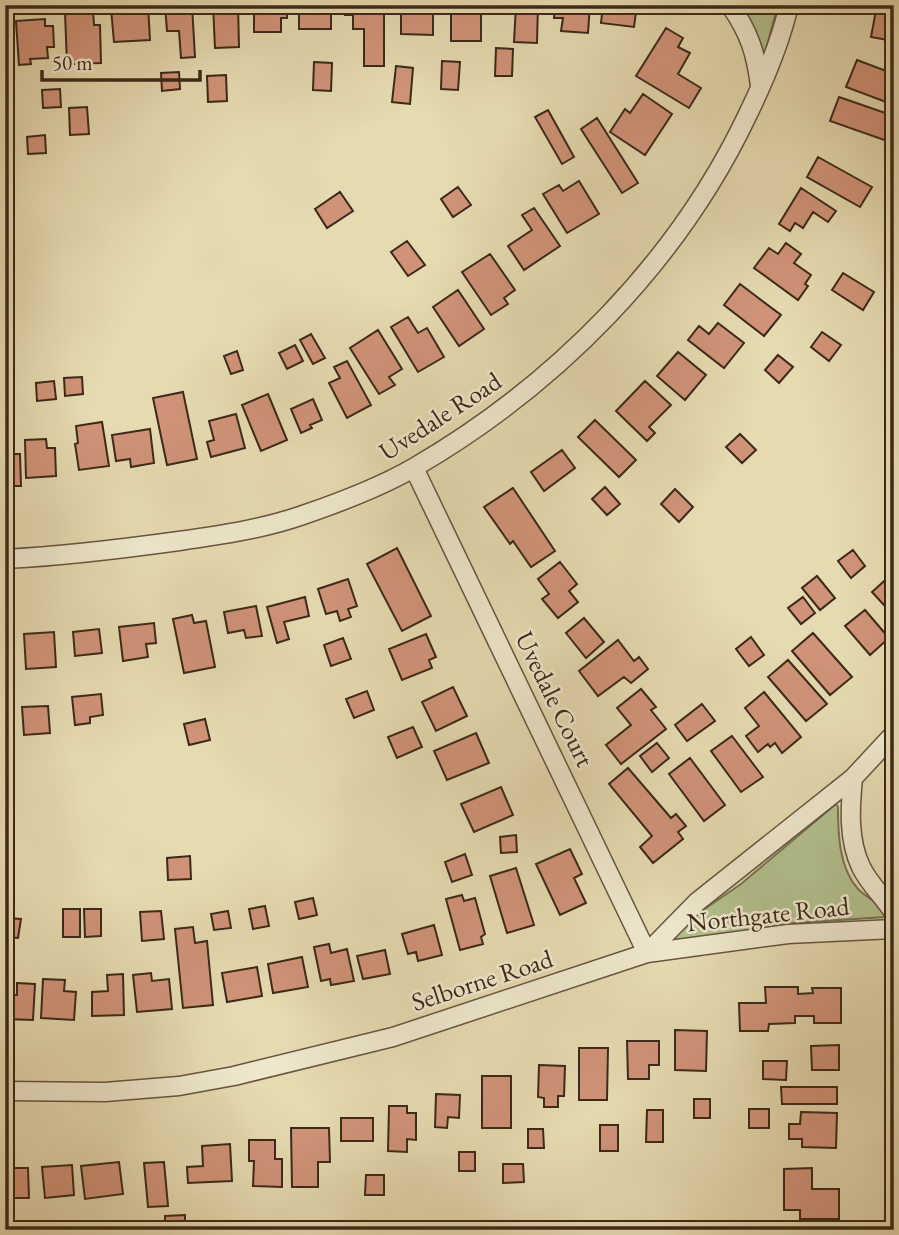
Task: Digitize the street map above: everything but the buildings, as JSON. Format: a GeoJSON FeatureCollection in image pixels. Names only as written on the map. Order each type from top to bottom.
{"type":"FeatureCollection","features":[{"type":"Feature","properties":{"kind":"street"},"geometry":{"type":"LineString","coordinates":[[730,5],[746,29],[757,59],[760,89]]}},
{"type":"Feature","properties":{"kind":"street","name":"Uvedale Road"},"geometry":{"type":"LineString","coordinates":[[5,559],[125,549],[237,532],[300,516],[352,497],[414,468],[465,436],[527,390],[590,334],[693,212],[727,158],[760,89],[780,41],[789,5]]}},
{"type":"Feature","properties":{"kind":"street","name":"Uvedale Court"},"geometry":{"type":"LineString","coordinates":[[414,468],[647,953]]}},
{"type":"Feature","properties":{"kind":"street","name":"Selborne Road"},"geometry":{"type":"LineString","coordinates":[[5,1091],[105,1092],[179,1086],[234,1076],[393,1037],[647,953],[697,901],[853,778],[894,734]]}},
{"type":"Feature","properties":{"kind":"street","name":"Northgate Road"},"geometry":{"type":"LineString","coordinates":[[853,778],[850,811],[856,853],[870,882],[894,913]]}},
{"type":"Feature","properties":{"kind":"street","name":"Northgate Road"},"geometry":{"type":"LineString","coordinates":[[647,953],[788,934],[894,929]]}},
{"type":"Feature","properties":{"kind":"green space"},"geometry":{"type":"Polygon","coordinates":[[[740,5],[778,5],[765,53],[762,52],[755,30],[740,5]]]}},
{"type":"Feature","properties":{"kind":"green space"},"geometry":{"type":"Polygon","coordinates":[[[836,804],[841,850],[847,871],[858,889],[878,905],[885,917],[794,923],[675,942],[673,933],[677,928],[741,884],[836,804]]]}}]}
